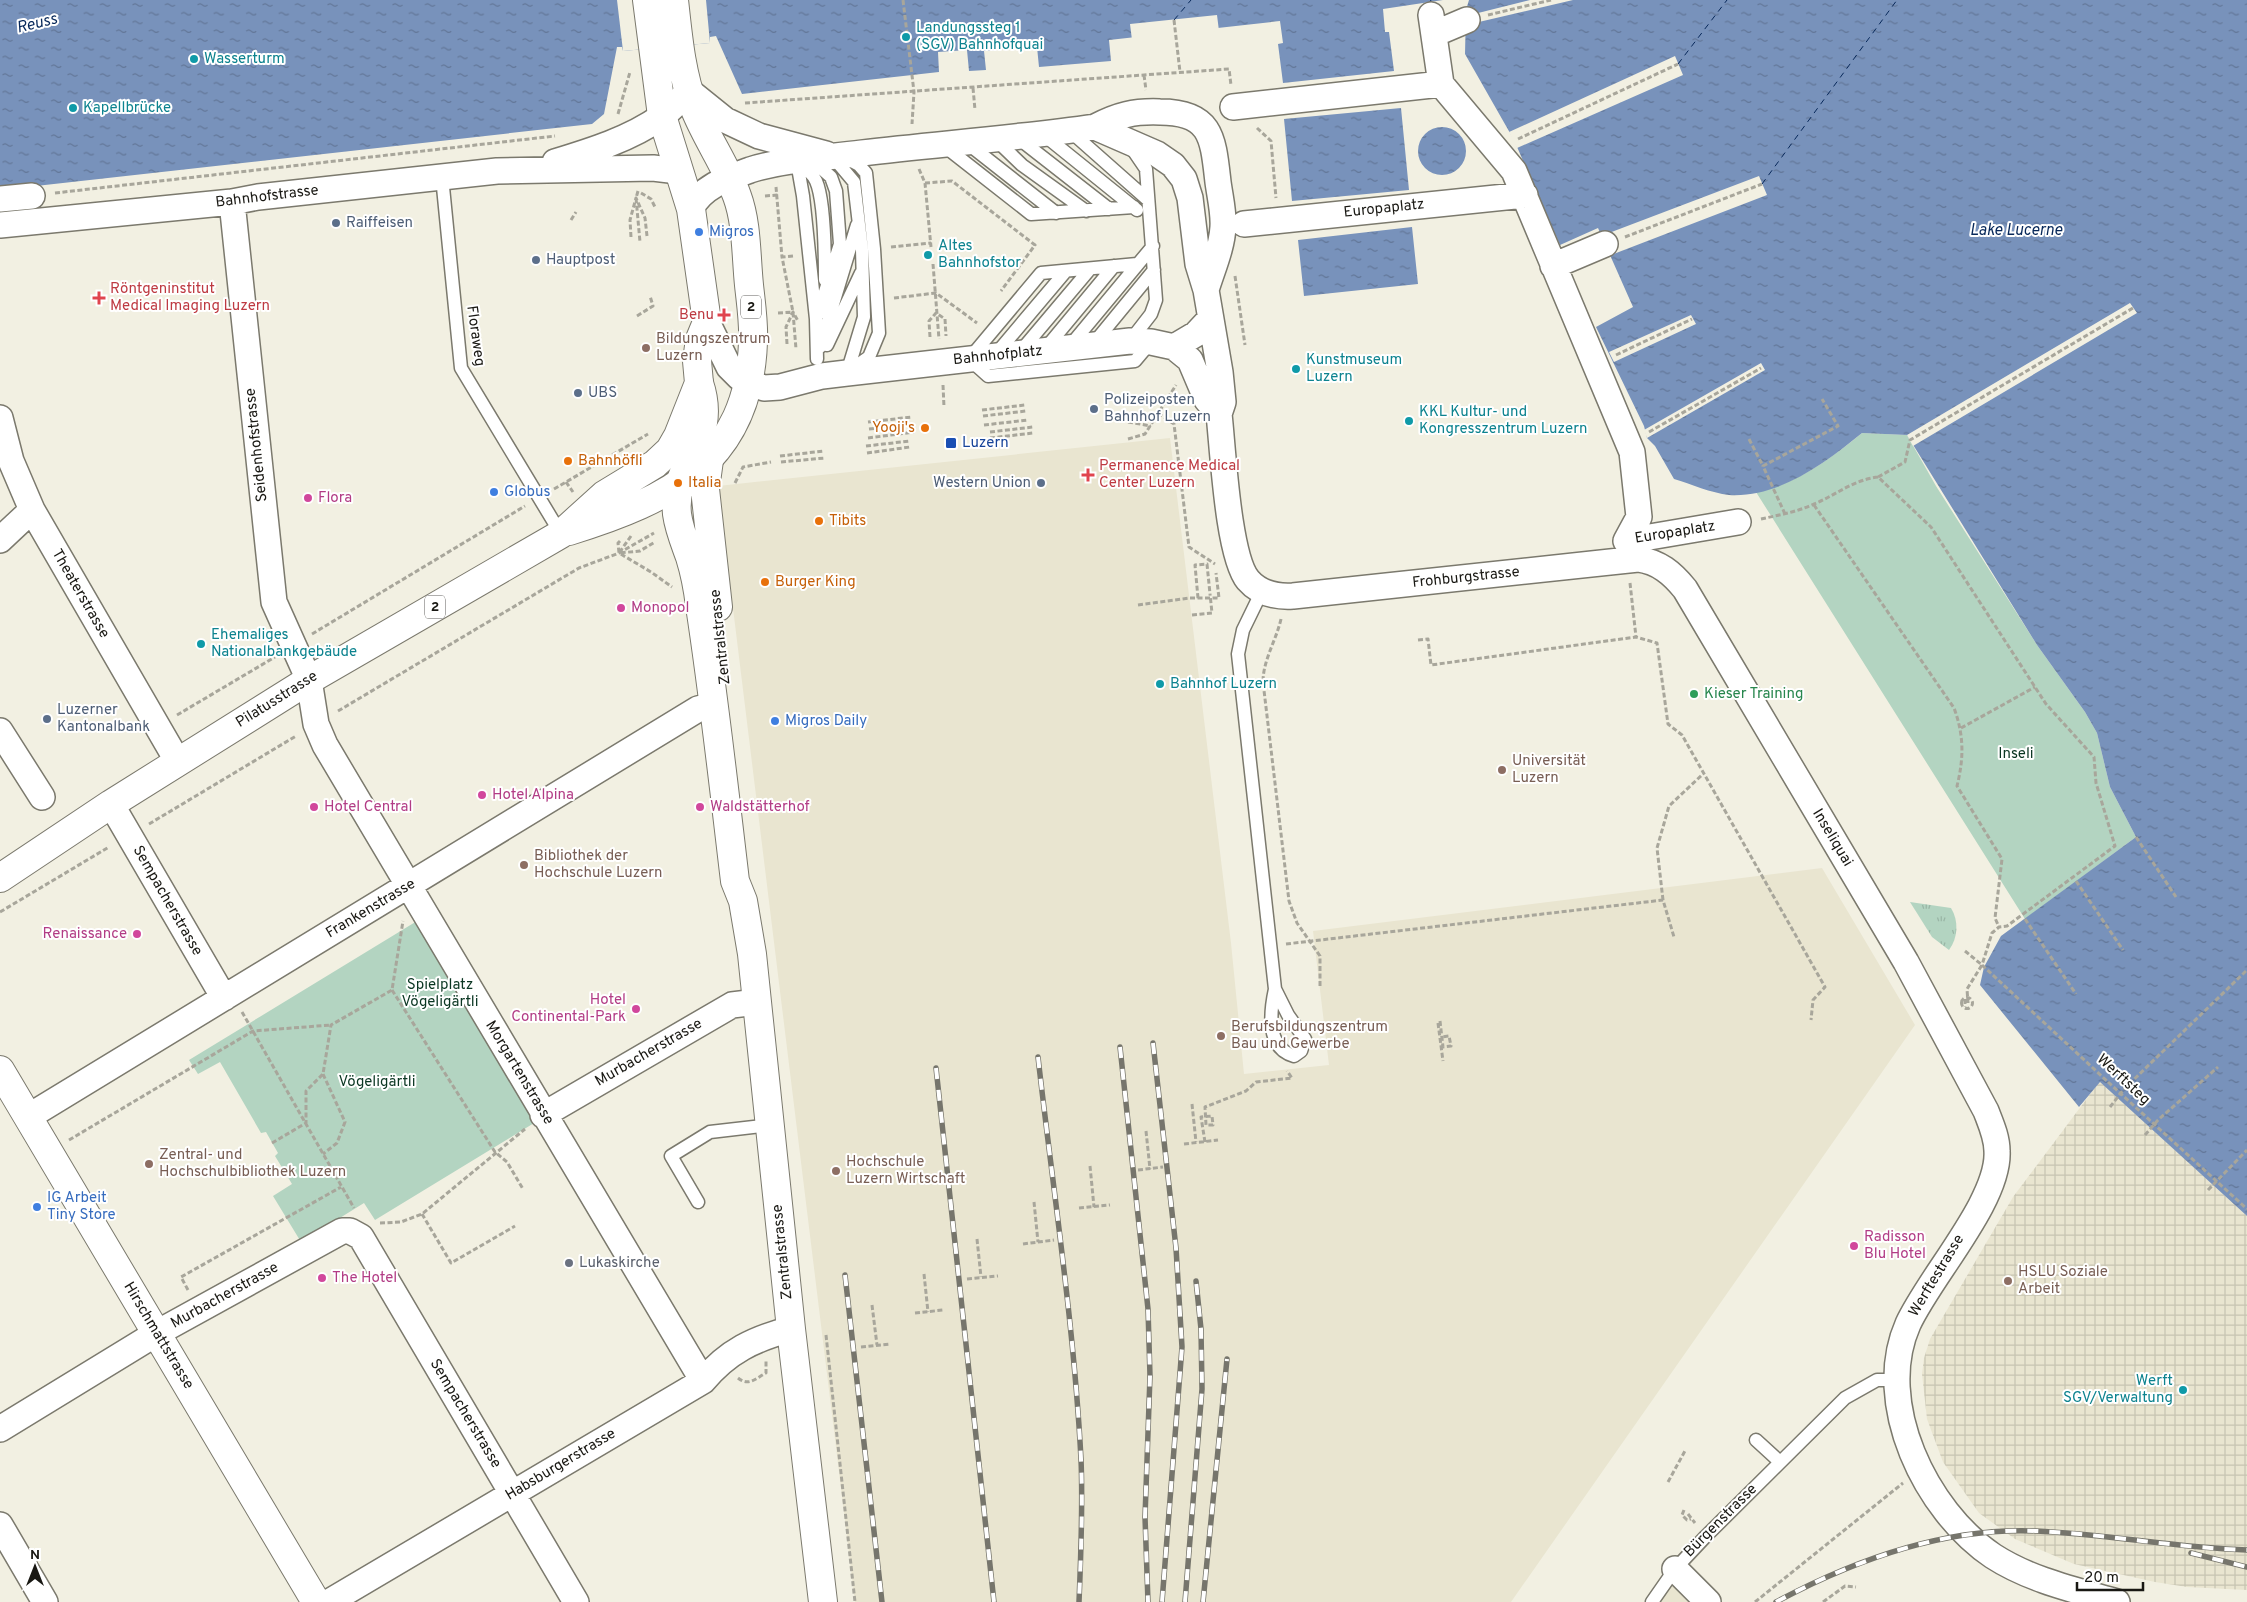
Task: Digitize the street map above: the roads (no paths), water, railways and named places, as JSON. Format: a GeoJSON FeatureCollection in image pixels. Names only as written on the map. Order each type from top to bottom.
{"type":"FeatureCollection","features":[{"type":"Feature","properties":{"kind":"main road","name":"2"},"geometry":{"type":"LineString","coordinates":[[647,0],[666,48],[689,91],[694,108],[730,178],[740,207],[753,320],[752,362],[748,382]]}},
{"type":"Feature","properties":{"kind":"main road","name":"2"},"geometry":{"type":"LineString","coordinates":[[666,48],[674,0]]}},
{"type":"Feature","properties":{"kind":"main road","name":"Bahnhofplatz"},"geometry":{"type":"LineString","coordinates":[[666,48],[662,116],[691,209],[707,322],[700,339],[697,361],[699,383]]}},
{"type":"Feature","properties":{"kind":"main road","name":"Zentralstrasse"},"geometry":{"type":"LineString","coordinates":[[743,901],[749,881],[705,489],[710,460],[736,418],[748,382]]}},
{"type":"Feature","properties":{"kind":"main road","name":"Zentralstrasse"},"geometry":{"type":"LineString","coordinates":[[699,383],[704,398],[705,421],[681,484],[677,512],[696,578],[736,881],[743,901],[757,1002],[791,1329],[823,1602]]}},
{"type":"Feature","properties":{"kind":"main road","name":"Pilatusstrasse"},"geometry":{"type":"LineString","coordinates":[[0,878],[111,804],[309,680],[561,534],[604,495],[664,457],[678,436],[699,383]]}},
{"type":"Feature","properties":{"kind":"main road","name":"Pilatusstrasse"},"geometry":{"type":"LineString","coordinates":[[561,534],[614,518],[681,484],[710,460]]}},
{"type":"Feature","properties":{"kind":"main road","name":"Hirschmattstrasse"},"geometry":{"type":"LineString","coordinates":[[0,1070],[316,1602]]}},
{"type":"Feature","properties":{"kind":"street"},"geometry":{"type":"LineString","coordinates":[[1233,107],[1441,84],[1433,24],[1467,20]]}},
{"type":"Feature","properties":{"kind":"street","name":"Europaplatz"},"geometry":{"type":"LineString","coordinates":[[1441,84],[1505,145],[1553,266],[1603,361],[1636,438],[1632,452],[1638,518],[1626,541],[1699,535],[1738,522]]}},
{"type":"Feature","properties":{"kind":"street"},"geometry":{"type":"LineString","coordinates":[[662,116],[689,91],[725,120],[759,136],[833,156]]}},
{"type":"Feature","properties":{"kind":"street"},"geometry":{"type":"LineString","coordinates":[[691,209],[699,195],[730,178],[766,166],[833,156],[1070,131],[1095,127],[1117,115],[1179,112],[1193,117],[1205,127],[1211,138],[1215,153],[1223,226],[1206,290]]}},
{"type":"Feature","properties":{"kind":"street","name":"Bahnhofstrasse"},"geometry":{"type":"LineString","coordinates":[[535,169],[608,144],[647,126],[662,116]]}},
{"type":"Feature","properties":{"kind":"street"},"geometry":{"type":"LineString","coordinates":[[1095,127],[1130,144],[1158,154],[1173,165],[1184,179],[1190,198],[1198,264],[1206,290],[1223,402],[1219,414],[1238,562],[1249,581],[1273,594]]}},
{"type":"Feature","properties":{"kind":"street","name":"Bahnhofstrasse"},"geometry":{"type":"LineString","coordinates":[[0,225],[232,202],[258,197],[442,177],[535,169],[653,168],[678,171]]}},
{"type":"Feature","properties":{"kind":"street","name":"Europaplatz"},"geometry":{"type":"LineString","coordinates":[[1244,224],[1525,194]]}},
{"type":"Feature","properties":{"kind":"street"},"geometry":{"type":"LineString","coordinates":[[0,199],[32,196]]}},
{"type":"Feature","properties":{"kind":"street","name":"Seidenhofstrasse"},"geometry":{"type":"LineString","coordinates":[[232,202],[274,602],[309,680]]}},
{"type":"Feature","properties":{"kind":"street"},"geometry":{"type":"LineString","coordinates":[[1553,266],[1606,244]]}},
{"type":"Feature","properties":{"kind":"street","name":"Bahnhofplatz"},"geometry":{"type":"LineString","coordinates":[[707,322],[729,366],[739,377],[764,388],[780,387],[812,369],[847,373],[1068,348],[1152,344],[1196,334],[1210,319]]}},
{"type":"Feature","properties":{"kind":"street"},"geometry":{"type":"LineString","coordinates":[[1152,344],[1190,360],[1207,400],[1219,414]]}},
{"type":"Feature","properties":{"kind":"street","name":"Theaterstrasse"},"geometry":{"type":"LineString","coordinates":[[2,435],[32,510],[178,762]]}},
{"type":"Feature","properties":{"kind":"street"},"geometry":{"type":"LineString","coordinates":[[0,540],[32,510]]}},
{"type":"Feature","properties":{"kind":"street","name":"Frohburgstrasse"},"geometry":{"type":"LineString","coordinates":[[1273,594],[1638,559],[1647,560],[1668,571]]}},
{"type":"Feature","properties":{"kind":"street","name":"Inseliquai"},"geometry":{"type":"LineString","coordinates":[[1668,571],[1685,590],[1896,945],[1986,1111]]}},
{"type":"Feature","properties":{"kind":"street","name":"Morgartenstrasse"},"geometry":{"type":"LineString","coordinates":[[309,680],[316,724],[324,745],[703,1381]]}},
{"type":"Feature","properties":{"kind":"street","name":"Frankenstrasse"},"geometry":{"type":"LineString","coordinates":[[28,1117],[698,709],[714,705]]}},
{"type":"Feature","properties":{"kind":"street"},"geometry":{"type":"LineString","coordinates":[[0,731],[42,797]]}},
{"type":"Feature","properties":{"kind":"street","name":"Sempacherstrasse"},"geometry":{"type":"LineString","coordinates":[[111,804],[228,996]]}},
{"type":"Feature","properties":{"kind":"street","name":"Murbacherstrasse"},"geometry":{"type":"LineString","coordinates":[[544,1115],[732,1005],[757,1002]]}},
{"type":"Feature","properties":{"kind":"street","name":"Werftestrasse"},"geometry":{"type":"LineString","coordinates":[[1986,1111],[1993,1129],[1998,1151],[1995,1174],[1988,1194],[1925,1292],[1907,1326],[1902,1342],[1898,1380],[1900,1410],[1906,1435],[1920,1470],[1936,1498],[1954,1522],[1994,1556],[2050,1583],[2117,1602]]}},
{"type":"Feature","properties":{"kind":"street","name":"Sempacherstrasse"},"geometry":{"type":"LineString","coordinates":[[355,1223],[361,1237],[576,1602]]}},
{"type":"Feature","properties":{"kind":"street","name":"Murbacherstrasse"},"geometry":{"type":"LineString","coordinates":[[0,1429],[157,1334],[355,1223]]}},
{"type":"Feature","properties":{"kind":"street","name":"Habsburgerstrasse"},"geometry":{"type":"LineString","coordinates":[[329,1602],[703,1381],[716,1366],[756,1339],[791,1329]]}},
{"type":"Feature","properties":{"kind":"street"},"geometry":{"type":"LineString","coordinates":[[0,1526],[45,1602]]}},
{"type":"Feature","properties":{"kind":"street","name":"Bürgenstrasse"},"geometry":{"type":"LineString","coordinates":[[1675,1569],[1708,1602]]}},
{"type":"Feature","properties":{"kind":"lane"},"geometry":{"type":"LineString","coordinates":[[1070,131],[1148,200]]}},
{"type":"Feature","properties":{"kind":"lane"},"geometry":{"type":"LineString","coordinates":[[1042,134],[1149,219]]}},
{"type":"Feature","properties":{"kind":"lane"},"geometry":{"type":"LineString","coordinates":[[1006,138],[1108,209]]}},
{"type":"Feature","properties":{"kind":"lane"},"geometry":{"type":"LineString","coordinates":[[1006,138],[1022,165],[1086,211]]}},
{"type":"Feature","properties":{"kind":"lane"},"geometry":{"type":"LineString","coordinates":[[954,143],[971,169],[1031,214],[1134,208]]}},
{"type":"Feature","properties":{"kind":"lane"},"geometry":{"type":"LineString","coordinates":[[954,143],[1056,213]]}},
{"type":"Feature","properties":{"kind":"lane"},"geometry":{"type":"LineString","coordinates":[[1130,144],[1146,170],[1156,300],[1151,314],[1152,344],[1135,361],[988,376],[969,359],[1041,273],[1137,264]]}},
{"type":"Feature","properties":{"kind":"lane"},"geometry":{"type":"LineString","coordinates":[[833,156],[854,182],[862,250],[864,318],[847,373]]}},
{"type":"Feature","properties":{"kind":"lane"},"geometry":{"type":"LineString","coordinates":[[833,156],[849,159],[866,173],[878,300],[879,333],[869,357],[847,373]]}},
{"type":"Feature","properties":{"kind":"lane"},"geometry":{"type":"LineString","coordinates":[[797,162],[815,179],[819,193],[825,253],[825,292],[816,319]]}},
{"type":"Feature","properties":{"kind":"lane"},"geometry":{"type":"LineString","coordinates":[[797,162],[803,196],[816,319],[812,369]]}},
{"type":"Feature","properties":{"kind":"lane","name":"Floraweg"},"geometry":{"type":"LineString","coordinates":[[442,177],[461,368],[511,454],[561,534]]}},
{"type":"Feature","properties":{"kind":"lane"},"geometry":{"type":"LineString","coordinates":[[812,369],[858,222]]}},
{"type":"Feature","properties":{"kind":"lane"},"geometry":{"type":"LineString","coordinates":[[1068,348],[1153,246]]}},
{"type":"Feature","properties":{"kind":"lane"},"geometry":{"type":"LineString","coordinates":[[1043,351],[1114,266]]}},
{"type":"Feature","properties":{"kind":"lane"},"geometry":{"type":"LineString","coordinates":[[812,369],[828,344],[862,269]]}},
{"type":"Feature","properties":{"kind":"lane"},"geometry":{"type":"LineString","coordinates":[[1018,354],[1090,269]]}},
{"type":"Feature","properties":{"kind":"lane"},"geometry":{"type":"LineString","coordinates":[[1092,346],[1154,270]]}},
{"type":"Feature","properties":{"kind":"lane"},"geometry":{"type":"LineString","coordinates":[[994,357],[1066,271]]}},
{"type":"Feature","properties":{"kind":"lane"},"geometry":{"type":"LineString","coordinates":[[1273,594],[1240,639],[1239,661],[1275,989],[1288,1015],[1305,1039],[1301,1051],[1294,1056],[1280,1049],[1275,1042],[1271,1006],[1275,989]]}},
{"type":"Feature","properties":{"kind":"lane"},"geometry":{"type":"LineString","coordinates":[[698,1202],[671,1156],[710,1132],[770,1125]]}},
{"type":"Feature","properties":{"kind":"lane","name":"Bürgenstrasse"},"geometry":{"type":"LineString","coordinates":[[1675,1569],[1780,1462],[1856,1391],[1877,1380],[1898,1380]]}},
{"type":"Feature","properties":{"kind":"lane"},"geometry":{"type":"LineString","coordinates":[[1756,1440],[1780,1462]]}},
{"type":"Feature","properties":{"kind":"lane"},"geometry":{"type":"LineString","coordinates":[[1652,1602],[1675,1569]]}},
{"type":"Feature","properties":{"kind":"water","name":"Reuss"},"geometry":{"type":"Polygon","coordinates":[[[0,0],[1443,0],[1383,9],[1385,32],[1389,32],[1394,71],[1283,83],[1278,44],[1283,43],[1280,21],[1109,40],[1111,61],[1039,67],[1037,47],[984,51],[986,70],[969,71],[967,50],[938,52],[939,72],[742,94],[716,36],[710,37],[710,43],[623,51],[622,47],[617,47],[604,114],[592,124],[0,190],[0,0]]]}},
{"type":"Feature","properties":{"kind":"water","name":"Lake Lucerne"},"geometry":{"type":"Polygon","coordinates":[[[1469,0],[2247,0],[2247,1216],[2100,1082],[2079,1107],[1980,985],[1984,967],[2001,936],[2136,837],[2110,787],[2097,733],[2085,712],[2037,645],[1907,435],[1862,433],[1817,467],[1783,485],[1766,491],[1729,495],[1674,479],[1655,446],[1647,438],[1644,426],[1596,327],[1633,307],[1598,228],[1560,245],[1514,140],[1465,54],[1466,10],[1469,0]]]}},
{"type":"Feature","properties":{"kind":"water"},"geometry":{"type":"Polygon","coordinates":[[[1401,108],[1409,190],[1292,201],[1284,119],[1401,108]]]}},
{"type":"Feature","properties":{"kind":"water"},"geometry":{"type":"Polygon","coordinates":[[[1442,127],[1451,129],[1459,134],[1464,142],[1466,151],[1464,160],[1459,168],[1451,173],[1442,175],[1433,173],[1425,168],[1420,160],[1418,151],[1420,142],[1425,134],[1433,129],[1442,127]]]}},
{"type":"Feature","properties":{"kind":"water"},"geometry":{"type":"Polygon","coordinates":[[[1412,227],[1418,284],[1304,296],[1298,240],[1412,227]]]}},
{"type":"Feature","properties":{"kind":"railway"},"geometry":{"type":"LineString","coordinates":[[1153,1043],[1176,1248],[1182,1347],[1162,1602]]}},
{"type":"Feature","properties":{"kind":"railway"},"geometry":{"type":"LineString","coordinates":[[1120,1047],[1148,1309],[1150,1376],[1145,1517],[1148,1602]]}},
{"type":"Feature","properties":{"kind":"railway"},"geometry":{"type":"LineString","coordinates":[[1038,1057],[1078,1408],[1082,1494],[1079,1602]]}},
{"type":"Feature","properties":{"kind":"railway"},"geometry":{"type":"LineString","coordinates":[[936,1068],[994,1602]]}},
{"type":"Feature","properties":{"kind":"railway"},"geometry":{"type":"LineString","coordinates":[[845,1275],[882,1602]]}},
{"type":"Feature","properties":{"kind":"railway"},"geometry":{"type":"LineString","coordinates":[[1185,1602],[1202,1389],[1201,1329],[1196,1281]]}},
{"type":"Feature","properties":{"kind":"railway"},"geometry":{"type":"LineString","coordinates":[[1203,1602],[1227,1359]]}},
{"type":"Feature","properties":{"kind":"railway"},"geometry":{"type":"LineString","coordinates":[[1776,1602],[1869,1560],[1901,1549],[1968,1534],[2036,1531],[2194,1547],[2247,1550]]}},
{"type":"Feature","properties":{"kind":"railway"},"geometry":{"type":"LineString","coordinates":[[2191,1553],[2247,1567]]}},
{"type":"Feature","properties":{"kind":"place","name":"Landungssteg 1 (SGV) Bahnhofquai"},"geometry":{"type":"Point","coordinates":[906,37]}},
{"type":"Feature","properties":{"kind":"place","name":"Wasserturm"},"geometry":{"type":"Point","coordinates":[194,59]}},
{"type":"Feature","properties":{"kind":"place","name":"Kapellbrücke"},"geometry":{"type":"Point","coordinates":[73,108]}},
{"type":"Feature","properties":{"kind":"place","name":"Raiffeisen"},"geometry":{"type":"Point","coordinates":[336,223]}},
{"type":"Feature","properties":{"kind":"place","name":"Migros"},"geometry":{"type":"Point","coordinates":[699,232]}},
{"type":"Feature","properties":{"kind":"place","name":"Altes Bahnhofstor"},"geometry":{"type":"Point","coordinates":[928,255]}},
{"type":"Feature","properties":{"kind":"place","name":"Hauptpost"},"geometry":{"type":"Point","coordinates":[536,260]}},
{"type":"Feature","properties":{"kind":"place","name":"Röntgeninstitut Medical Imaging Luzern"},"geometry":{"type":"Point","coordinates":[99,298]}},
{"type":"Feature","properties":{"kind":"place","name":"Benu"},"geometry":{"type":"Point","coordinates":[724,315]}},
{"type":"Feature","properties":{"kind":"place","name":"Bildungszentrum Luzern"},"geometry":{"type":"Point","coordinates":[646,348]}},
{"type":"Feature","properties":{"kind":"place","name":"Kunstmuseum Luzern"},"geometry":{"type":"Point","coordinates":[1296,369]}},
{"type":"Feature","properties":{"kind":"place","name":"UBS"},"geometry":{"type":"Point","coordinates":[578,393]}},
{"type":"Feature","properties":{"kind":"place","name":"Polizeiposten Bahnhof Luzern"},"geometry":{"type":"Point","coordinates":[1094,409]}},
{"type":"Feature","properties":{"kind":"place","name":"KKL Kultur- und Kongresszentrum Luzern"},"geometry":{"type":"Point","coordinates":[1409,421]}},
{"type":"Feature","properties":{"kind":"place","name":"Yooji's"},"geometry":{"type":"Point","coordinates":[925,428]}},
{"type":"Feature","properties":{"kind":"place","name":"Luzern"},"geometry":{"type":"Point","coordinates":[951,443]}},
{"type":"Feature","properties":{"kind":"place","name":"Bahnhöfli"},"geometry":{"type":"Point","coordinates":[568,461]}},
{"type":"Feature","properties":{"kind":"place","name":"Permanence Medical Center Luzern"},"geometry":{"type":"Point","coordinates":[1088,475]}},
{"type":"Feature","properties":{"kind":"place","name":"Italia"},"geometry":{"type":"Point","coordinates":[678,483]}},
{"type":"Feature","properties":{"kind":"place","name":"Western Union"},"geometry":{"type":"Point","coordinates":[1041,483]}},
{"type":"Feature","properties":{"kind":"place","name":"Globus"},"geometry":{"type":"Point","coordinates":[494,492]}},
{"type":"Feature","properties":{"kind":"place","name":"Flora"},"geometry":{"type":"Point","coordinates":[308,498]}},
{"type":"Feature","properties":{"kind":"place","name":"Tibits"},"geometry":{"type":"Point","coordinates":[819,521]}},
{"type":"Feature","properties":{"kind":"place","name":"Burger King"},"geometry":{"type":"Point","coordinates":[765,582]}},
{"type":"Feature","properties":{"kind":"place","name":"Monopol"},"geometry":{"type":"Point","coordinates":[621,608]}},
{"type":"Feature","properties":{"kind":"place","name":"Ehemaliges Nationalbankgebäude"},"geometry":{"type":"Point","coordinates":[201,644]}},
{"type":"Feature","properties":{"kind":"place","name":"Bahnhof Luzern"},"geometry":{"type":"Point","coordinates":[1160,684]}},
{"type":"Feature","properties":{"kind":"place","name":"Kieser Training"},"geometry":{"type":"Point","coordinates":[1694,694]}},
{"type":"Feature","properties":{"kind":"place","name":"Luzerner Kantonalbank"},"geometry":{"type":"Point","coordinates":[47,719]}},
{"type":"Feature","properties":{"kind":"place","name":"Migros Daily"},"geometry":{"type":"Point","coordinates":[775,721]}},
{"type":"Feature","properties":{"kind":"place","name":"Universität Luzern"},"geometry":{"type":"Point","coordinates":[1502,770]}},
{"type":"Feature","properties":{"kind":"place","name":"Hotel Alpina"},"geometry":{"type":"Point","coordinates":[482,795]}},
{"type":"Feature","properties":{"kind":"place","name":"Hotel Central"},"geometry":{"type":"Point","coordinates":[314,807]}},
{"type":"Feature","properties":{"kind":"place","name":"Waldstätterhof"},"geometry":{"type":"Point","coordinates":[700,807]}},
{"type":"Feature","properties":{"kind":"place","name":"Bibliothek der Hochschule Luzern"},"geometry":{"type":"Point","coordinates":[524,865]}},
{"type":"Feature","properties":{"kind":"place","name":"Renaissance"},"geometry":{"type":"Point","coordinates":[137,934]}},
{"type":"Feature","properties":{"kind":"place","name":"Hotel Continental-Park"},"geometry":{"type":"Point","coordinates":[636,1009]}},
{"type":"Feature","properties":{"kind":"place","name":"Berufsbildungszentrum Bau und Gewerbe"},"geometry":{"type":"Point","coordinates":[1221,1036]}},
{"type":"Feature","properties":{"kind":"place","name":"Zentral- und Hochschulbibliothek Luzern"},"geometry":{"type":"Point","coordinates":[149,1164]}},
{"type":"Feature","properties":{"kind":"place","name":"Hochschule Luzern Wirtschaft"},"geometry":{"type":"Point","coordinates":[836,1171]}},
{"type":"Feature","properties":{"kind":"place","name":"IG Arbeit Tiny Store"},"geometry":{"type":"Point","coordinates":[37,1207]}},
{"type":"Feature","properties":{"kind":"place","name":"Radisson Blu Hotel"},"geometry":{"type":"Point","coordinates":[1854,1246]}},
{"type":"Feature","properties":{"kind":"place","name":"Lukaskirche"},"geometry":{"type":"Point","coordinates":[569,1263]}},
{"type":"Feature","properties":{"kind":"place","name":"The Hotel"},"geometry":{"type":"Point","coordinates":[322,1278]}},
{"type":"Feature","properties":{"kind":"place","name":"HSLU Soziale Arbeit"},"geometry":{"type":"Point","coordinates":[2008,1281]}},
{"type":"Feature","properties":{"kind":"place","name":"Werft SGV/Verwaltung"},"geometry":{"type":"Point","coordinates":[2183,1390]}},
{"type":"Feature","properties":{"kind":"park label","name":"Inseli"},"geometry":{"type":"Point","coordinates":[2016,754]}},
{"type":"Feature","properties":{"kind":"park label","name":"Spielplatz Vögeligärtli"},"geometry":{"type":"Point","coordinates":[440,994]}},
{"type":"Feature","properties":{"kind":"park label","name":"Vögeligärtli"},"geometry":{"type":"Point","coordinates":[377,1082]}}]}
